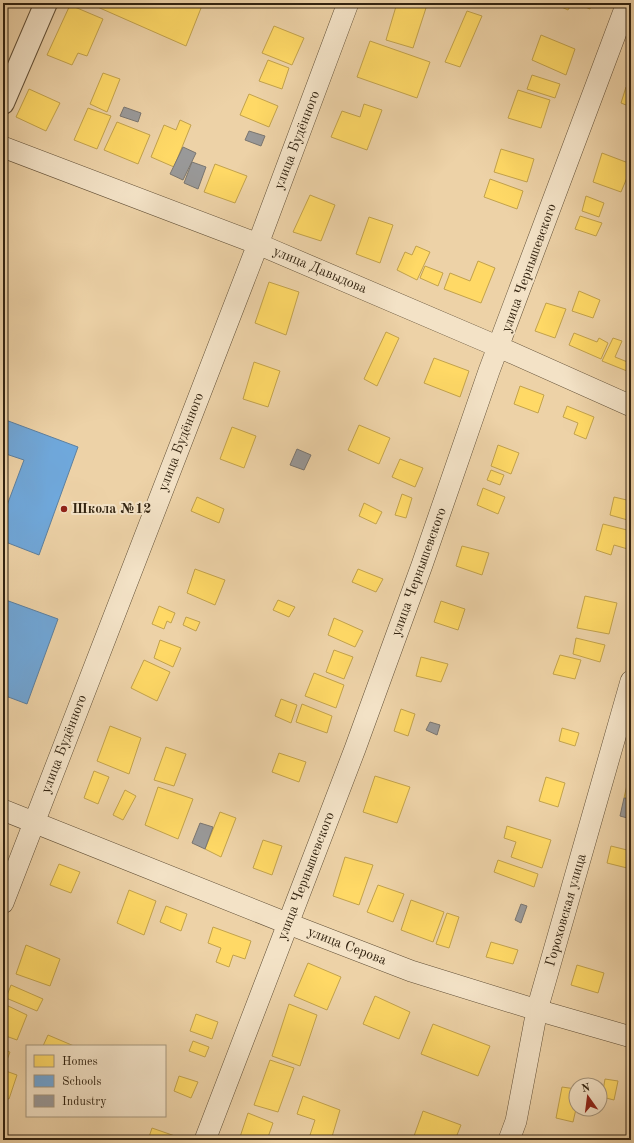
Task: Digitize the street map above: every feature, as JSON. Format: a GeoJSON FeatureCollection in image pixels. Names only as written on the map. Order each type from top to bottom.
{"type":"FeatureCollection","features":[{"type":"Feature","properties":{"kind":"street"},"geometry":{"type":"LineString","coordinates":[[3,103],[46,3]]}},
{"type":"Feature","properties":{"kind":"street","name":"улица Будённого"},"geometry":{"type":"LineString","coordinates":[[3,903],[258,244],[348,3]]}},
{"type":"Feature","properties":{"kind":"street","name":"улица Чернышевского"},"geometry":{"type":"LineString","coordinates":[[205,1140],[289,924],[422,565],[489,371],[627,3]]}},
{"type":"Feature","properties":{"kind":"street","name":"улица Давыдова"},"geometry":{"type":"LineString","coordinates":[[3,147],[258,244],[499,347],[631,406]]}},
{"type":"Feature","properties":{"kind":"street","name":"Гороховская улица"},"geometry":{"type":"LineString","coordinates":[[509,1140],[516,1121],[537,1010],[631,681]]}},
{"type":"Feature","properties":{"kind":"street","name":"улица Серова"},"geometry":{"type":"LineString","coordinates":[[3,810],[411,971],[631,1037]]}},
{"type":"Feature","properties":{"kind":"building: Homes"},"geometry":{"type":"Polygon","coordinates":[[[94,3],[203,3],[186,46],[93,5],[94,3]]]}},
{"type":"Feature","properties":{"kind":"building: Homes"},"geometry":{"type":"Polygon","coordinates":[[[397,3],[413,3],[426,8],[413,48],[386,40],[397,3]]]}},
{"type":"Feature","properties":{"kind":"building: Homes"},"geometry":{"type":"Polygon","coordinates":[[[553,3],[572,3],[568,10],[553,3]]]}},
{"type":"Feature","properties":{"kind":"building: Homes"},"geometry":{"type":"Polygon","coordinates":[[[575,3],[592,3],[590,9],[575,3]]]}},
{"type":"Feature","properties":{"kind":"building: Homes"},"geometry":{"type":"Polygon","coordinates":[[[70,5],[103,19],[87,56],[78,53],[72,65],[47,55],[70,5]]]}},
{"type":"Feature","properties":{"kind":"building: Homes"},"geometry":{"type":"Polygon","coordinates":[[[467,11],[482,16],[460,67],[445,62],[467,11]]]}},
{"type":"Feature","properties":{"kind":"building: Homes"},"geometry":{"type":"Polygon","coordinates":[[[274,26],[304,38],[292,65],[262,53],[274,26]]]}},
{"type":"Feature","properties":{"kind":"building: Homes"},"geometry":{"type":"Polygon","coordinates":[[[541,35],[575,49],[566,75],[532,60],[541,35]]]}},
{"type":"Feature","properties":{"kind":"building: Homes"},"geometry":{"type":"Polygon","coordinates":[[[370,41],[430,62],[417,98],[357,77],[370,41]]]}},
{"type":"Feature","properties":{"kind":"building: Homes"},"geometry":{"type":"Polygon","coordinates":[[[268,60],[289,68],[282,89],[259,81],[268,60]]]}},
{"type":"Feature","properties":{"kind":"building: Homes"},"geometry":{"type":"Polygon","coordinates":[[[103,73],[120,79],[107,112],[90,104],[103,73]]]}},
{"type":"Feature","properties":{"kind":"building: Homes"},"geometry":{"type":"Polygon","coordinates":[[[532,75],[560,84],[555,98],[527,89],[532,75]]]}},
{"type":"Feature","properties":{"kind":"building: Homes"},"geometry":{"type":"Polygon","coordinates":[[[626,87],[631,89],[631,107],[621,103],[626,87]]]}},
{"type":"Feature","properties":{"kind":"building: Homes"},"geometry":{"type":"Polygon","coordinates":[[[29,89],[60,103],[46,131],[16,117],[29,89]]]}},
{"type":"Feature","properties":{"kind":"building: Homes"},"geometry":{"type":"Polygon","coordinates":[[[518,90],[550,100],[541,128],[508,118],[518,90]]]}},
{"type":"Feature","properties":{"kind":"building: Homes"},"geometry":{"type":"Polygon","coordinates":[[[249,94],[278,106],[269,127],[240,115],[249,94]]]}},
{"type":"Feature","properties":{"kind":"building: Homes"},"geometry":{"type":"Polygon","coordinates":[[[364,104],[382,110],[367,150],[331,137],[342,111],[360,117],[364,104]]]}},
{"type":"Feature","properties":{"kind":"building: Homes"},"geometry":{"type":"Polygon","coordinates":[[[88,108],[111,116],[97,149],[74,140],[88,108]]]}},
{"type":"Feature","properties":{"kind":"building: Homes"},"geometry":{"type":"Polygon","coordinates":[[[180,120],[191,125],[174,167],[151,157],[164,125],[176,130],[180,120]]]}},
{"type":"Feature","properties":{"kind":"building: Homes"},"geometry":{"type":"Polygon","coordinates":[[[117,122],[150,135],[138,164],[104,150],[117,122]]]}},
{"type":"Feature","properties":{"kind":"building: Homes"},"geometry":{"type":"Polygon","coordinates":[[[501,149],[534,159],[527,182],[494,172],[501,149]]]}},
{"type":"Feature","properties":{"kind":"building: Homes"},"geometry":{"type":"Polygon","coordinates":[[[602,153],[631,164],[631,168],[621,192],[593,182],[602,153]]]}},
{"type":"Feature","properties":{"kind":"building: Homes"},"geometry":{"type":"Polygon","coordinates":[[[215,164],[247,176],[235,203],[204,192],[215,164]]]}},
{"type":"Feature","properties":{"kind":"building: Homes"},"geometry":{"type":"Polygon","coordinates":[[[490,179],[523,191],[517,209],[484,197],[490,179]]]}},
{"type":"Feature","properties":{"kind":"building: Homes"},"geometry":{"type":"Polygon","coordinates":[[[310,195],[335,205],[321,241],[293,232],[310,195]]]}},
{"type":"Feature","properties":{"kind":"building: Homes"},"geometry":{"type":"Polygon","coordinates":[[[586,196],[604,203],[599,217],[582,211],[586,196]]]}},
{"type":"Feature","properties":{"kind":"building: Homes"},"geometry":{"type":"Polygon","coordinates":[[[580,216],[602,223],[596,236],[575,229],[580,216]]]}},
{"type":"Feature","properties":{"kind":"building: Homes"},"geometry":{"type":"Polygon","coordinates":[[[369,217],[393,225],[380,263],[356,254],[369,217]]]}},
{"type":"Feature","properties":{"kind":"building: Homes"},"geometry":{"type":"Polygon","coordinates":[[[416,246],[430,252],[417,280],[397,270],[405,252],[412,255],[416,246]]]}},
{"type":"Feature","properties":{"kind":"building: Homes"},"geometry":{"type":"Polygon","coordinates":[[[478,261],[495,268],[481,303],[444,289],[450,273],[470,281],[478,261]]]}},
{"type":"Feature","properties":{"kind":"building: Homes"},"geometry":{"type":"Polygon","coordinates":[[[425,266],[443,273],[438,286],[420,278],[425,266]]]}},
{"type":"Feature","properties":{"kind":"building: Homes"},"geometry":{"type":"Polygon","coordinates":[[[269,282],[299,292],[286,335],[255,323],[269,282]]]}},
{"type":"Feature","properties":{"kind":"building: Homes"},"geometry":{"type":"Polygon","coordinates":[[[579,291],[600,300],[593,318],[572,311],[579,291]]]}},
{"type":"Feature","properties":{"kind":"building: Homes"},"geometry":{"type":"Polygon","coordinates":[[[546,303],[566,309],[555,338],[535,331],[546,303]]]}},
{"type":"Feature","properties":{"kind":"building: Homes"},"geometry":{"type":"Polygon","coordinates":[[[386,332],[399,338],[377,386],[364,379],[386,332]]]}},
{"type":"Feature","properties":{"kind":"building: Homes"},"geometry":{"type":"Polygon","coordinates":[[[574,333],[597,342],[599,338],[608,343],[601,359],[569,345],[574,333]]]}},
{"type":"Feature","properties":{"kind":"building: Homes"},"geometry":{"type":"Polygon","coordinates":[[[613,338],[622,341],[615,357],[630,363],[627,371],[602,361],[613,338]]]}},
{"type":"Feature","properties":{"kind":"building: Homes"},"geometry":{"type":"Polygon","coordinates":[[[434,358],[469,371],[460,397],[424,383],[434,358]]]}},
{"type":"Feature","properties":{"kind":"building: Homes"},"geometry":{"type":"Polygon","coordinates":[[[254,362],[280,371],[268,407],[243,399],[254,362]]]}},
{"type":"Feature","properties":{"kind":"building: Homes"},"geometry":{"type":"Polygon","coordinates":[[[520,386],[544,395],[538,413],[514,404],[520,386]]]}},
{"type":"Feature","properties":{"kind":"building: Homes"},"geometry":{"type":"Polygon","coordinates":[[[567,406],[594,417],[586,439],[574,434],[578,423],[563,417],[567,406]]]}},
{"type":"Feature","properties":{"kind":"building: Homes"},"geometry":{"type":"Polygon","coordinates":[[[359,425],[390,438],[379,464],[348,450],[359,425]]]}},
{"type":"Feature","properties":{"kind":"building: Homes"},"geometry":{"type":"Polygon","coordinates":[[[232,427],[256,436],[244,468],[220,459],[232,427]]]}},
{"type":"Feature","properties":{"kind":"building: Homes"},"geometry":{"type":"Polygon","coordinates":[[[498,445],[519,453],[511,474],[491,466],[498,445]]]}},
{"type":"Feature","properties":{"kind":"building: Homes"},"geometry":{"type":"Polygon","coordinates":[[[400,459],[423,468],[415,487],[392,477],[400,459]]]}},
{"type":"Feature","properties":{"kind":"building: Homes"},"geometry":{"type":"Polygon","coordinates":[[[491,470],[504,475],[500,485],[487,480],[491,470]]]}},
{"type":"Feature","properties":{"kind":"building: Homes"},"geometry":{"type":"Polygon","coordinates":[[[483,488],[505,497],[498,514],[477,505],[483,488]]]}},
{"type":"Feature","properties":{"kind":"building: Homes"},"geometry":{"type":"Polygon","coordinates":[[[402,494],[412,498],[406,518],[395,515],[402,494]]]}},
{"type":"Feature","properties":{"kind":"building: Homes"},"geometry":{"type":"Polygon","coordinates":[[[197,497],[224,509],[219,523],[191,511],[197,497]]]}},
{"type":"Feature","properties":{"kind":"building: Homes"},"geometry":{"type":"Polygon","coordinates":[[[614,497],[631,501],[631,521],[610,515],[614,497]]]}},
{"type":"Feature","properties":{"kind":"building: Homes"},"geometry":{"type":"Polygon","coordinates":[[[364,503],[382,512],[376,524],[359,516],[364,503]]]}},
{"type":"Feature","properties":{"kind":"building: Homes"},"geometry":{"type":"Polygon","coordinates":[[[603,524],[631,531],[631,550],[614,545],[611,555],[596,550],[603,524]]]}},
{"type":"Feature","properties":{"kind":"building: Homes"},"geometry":{"type":"Polygon","coordinates":[[[462,546],[489,553],[482,575],[456,566],[462,546]]]}},
{"type":"Feature","properties":{"kind":"building: Homes"},"geometry":{"type":"Polygon","coordinates":[[[195,569],[225,580],[215,605],[187,593],[195,569]]]}},
{"type":"Feature","properties":{"kind":"building: Homes"},"geometry":{"type":"Polygon","coordinates":[[[358,569],[383,579],[376,592],[352,582],[358,569]]]}},
{"type":"Feature","properties":{"kind":"building: Homes"},"geometry":{"type":"Polygon","coordinates":[[[585,596],[617,603],[609,634],[577,628],[585,596]]]}},
{"type":"Feature","properties":{"kind":"building: Homes"},"geometry":{"type":"Polygon","coordinates":[[[278,600],[295,607],[289,617],[273,610],[278,600]]]}},
{"type":"Feature","properties":{"kind":"building: Homes"},"geometry":{"type":"Polygon","coordinates":[[[441,601],[465,609],[458,630],[434,622],[441,601]]]}},
{"type":"Feature","properties":{"kind":"building: Homes"},"geometry":{"type":"Polygon","coordinates":[[[159,606],[175,613],[171,623],[167,621],[164,629],[152,624],[159,606]]]}},
{"type":"Feature","properties":{"kind":"building: Homes"},"geometry":{"type":"Polygon","coordinates":[[[186,617],[200,622],[196,631],[183,625],[186,617]]]}},
{"type":"Feature","properties":{"kind":"building: Homes"},"geometry":{"type":"Polygon","coordinates":[[[334,618],[363,631],[355,647],[328,635],[334,618]]]}},
{"type":"Feature","properties":{"kind":"building: Homes"},"geometry":{"type":"Polygon","coordinates":[[[576,638],[605,645],[600,662],[573,654],[576,638]]]}},
{"type":"Feature","properties":{"kind":"building: Homes"},"geometry":{"type":"Polygon","coordinates":[[[160,640],[181,648],[173,667],[154,658],[160,640]]]}},
{"type":"Feature","properties":{"kind":"building: Homes"},"geometry":{"type":"Polygon","coordinates":[[[334,650],[353,657],[344,679],[326,672],[334,650]]]}},
{"type":"Feature","properties":{"kind":"building: Homes"},"geometry":{"type":"Polygon","coordinates":[[[560,655],[581,660],[575,679],[553,674],[560,655]]]}},
{"type":"Feature","properties":{"kind":"building: Homes"},"geometry":{"type":"Polygon","coordinates":[[[421,657],[448,664],[441,682],[416,676],[421,657]]]}},
{"type":"Feature","properties":{"kind":"building: Homes"},"geometry":{"type":"Polygon","coordinates":[[[144,660],[170,672],[157,701],[131,688],[144,660]]]}},
{"type":"Feature","properties":{"kind":"building: Homes"},"geometry":{"type":"Polygon","coordinates":[[[314,673],[344,685],[336,708],[305,696],[314,673]]]}},
{"type":"Feature","properties":{"kind":"building: Homes"},"geometry":{"type":"Polygon","coordinates":[[[281,699],[297,705],[291,723],[275,716],[281,699]]]}},
{"type":"Feature","properties":{"kind":"building: Homes"},"geometry":{"type":"Polygon","coordinates":[[[302,704],[332,716],[327,733],[296,722],[302,704]]]}},
{"type":"Feature","properties":{"kind":"building: Homes"},"geometry":{"type":"Polygon","coordinates":[[[401,709],[415,714],[408,736],[394,731],[401,709]]]}},
{"type":"Feature","properties":{"kind":"building: Homes"},"geometry":{"type":"Polygon","coordinates":[[[110,726],[141,738],[129,774],[97,761],[110,726]]]}},
{"type":"Feature","properties":{"kind":"building: Homes"},"geometry":{"type":"Polygon","coordinates":[[[562,728],[579,733],[575,746],[559,741],[562,728]]]}},
{"type":"Feature","properties":{"kind":"building: Homes"},"geometry":{"type":"Polygon","coordinates":[[[166,747],[186,754],[174,786],[154,780],[166,747]]]}},
{"type":"Feature","properties":{"kind":"building: Homes"},"geometry":{"type":"Polygon","coordinates":[[[279,753],[306,762],[299,782],[272,772],[279,753]]]}},
{"type":"Feature","properties":{"kind":"building: Homes"},"geometry":{"type":"Polygon","coordinates":[[[94,771],[109,777],[98,804],[84,798],[94,771]]]}},
{"type":"Feature","properties":{"kind":"building: Homes"},"geometry":{"type":"Polygon","coordinates":[[[375,776],[410,787],[397,823],[363,812],[375,776]]]}},
{"type":"Feature","properties":{"kind":"building: Homes"},"geometry":{"type":"Polygon","coordinates":[[[629,776],[631,776],[631,799],[624,798],[629,776]]]}},
{"type":"Feature","properties":{"kind":"building: Homes"},"geometry":{"type":"Polygon","coordinates":[[[546,777],[565,783],[558,807],[539,801],[546,777]]]}},
{"type":"Feature","properties":{"kind":"building: Homes"},"geometry":{"type":"Polygon","coordinates":[[[158,787],[193,799],[178,839],[145,825],[158,787]]]}},
{"type":"Feature","properties":{"kind":"building: Homes"},"geometry":{"type":"Polygon","coordinates":[[[125,790],[136,796],[123,820],[113,815],[125,790]]]}},
{"type":"Feature","properties":{"kind":"building: Homes"},"geometry":{"type":"Polygon","coordinates":[[[220,812],[236,818],[221,857],[205,849],[220,812]]]}},
{"type":"Feature","properties":{"kind":"building: Homes"},"geometry":{"type":"Polygon","coordinates":[[[507,826],[551,840],[542,868],[511,857],[516,842],[504,838],[507,826]]]}},
{"type":"Feature","properties":{"kind":"building: Homes"},"geometry":{"type":"Polygon","coordinates":[[[263,840],[282,846],[272,875],[253,868],[263,840]]]}},
{"type":"Feature","properties":{"kind":"building: Homes"},"geometry":{"type":"Polygon","coordinates":[[[611,846],[631,851],[631,869],[607,863],[611,846]]]}},
{"type":"Feature","properties":{"kind":"building: Homes"},"geometry":{"type":"Polygon","coordinates":[[[345,857],[373,865],[359,905],[333,896],[345,857]]]}},
{"type":"Feature","properties":{"kind":"building: Homes"},"geometry":{"type":"Polygon","coordinates":[[[498,860],[538,874],[534,887],[494,872],[498,860]]]}},
{"type":"Feature","properties":{"kind":"building: Homes"},"geometry":{"type":"Polygon","coordinates":[[[59,864],[80,872],[71,893],[50,885],[59,864]]]}},
{"type":"Feature","properties":{"kind":"building: Homes"},"geometry":{"type":"Polygon","coordinates":[[[378,885],[404,894],[393,922],[367,912],[378,885]]]}},
{"type":"Feature","properties":{"kind":"building: Homes"},"geometry":{"type":"Polygon","coordinates":[[[129,890],[156,901],[144,935],[117,923],[129,890]]]}},
{"type":"Feature","properties":{"kind":"building: Homes"},"geometry":{"type":"Polygon","coordinates":[[[411,900],[444,912],[433,942],[401,930],[411,900]]]}},
{"type":"Feature","properties":{"kind":"building: Homes"},"geometry":{"type":"Polygon","coordinates":[[[166,906],[187,914],[181,931],[160,922],[166,906]]]}},
{"type":"Feature","properties":{"kind":"building: Homes"},"geometry":{"type":"Polygon","coordinates":[[[447,913],[459,917],[449,948],[436,944],[447,913]]]}},
{"type":"Feature","properties":{"kind":"building: Homes"},"geometry":{"type":"Polygon","coordinates":[[[213,927],[251,941],[245,959],[233,955],[229,967],[216,962],[221,948],[208,943],[213,927]]]}},
{"type":"Feature","properties":{"kind":"building: Homes"},"geometry":{"type":"Polygon","coordinates":[[[491,942],[518,950],[513,964],[486,957],[491,942]]]}},
{"type":"Feature","properties":{"kind":"building: Homes"},"geometry":{"type":"Polygon","coordinates":[[[26,945],[60,959],[50,986],[16,974],[26,945]]]}},
{"type":"Feature","properties":{"kind":"building: Homes"},"geometry":{"type":"Polygon","coordinates":[[[308,963],[341,977],[327,1010],[294,996],[308,963]]]}},
{"type":"Feature","properties":{"kind":"building: Homes"},"geometry":{"type":"Polygon","coordinates":[[[577,965],[604,973],[598,993],[571,985],[577,965]]]}},
{"type":"Feature","properties":{"kind":"building: Homes"},"geometry":{"type":"Polygon","coordinates":[[[11,985],[43,999],[37,1011],[6,998],[11,985]]]}},
{"type":"Feature","properties":{"kind":"building: Homes"},"geometry":{"type":"Polygon","coordinates":[[[375,996],[410,1012],[399,1039],[363,1024],[375,996]]]}},
{"type":"Feature","properties":{"kind":"building: Homes"},"geometry":{"type":"Polygon","coordinates":[[[289,1004],[317,1015],[300,1066],[272,1056],[289,1004]]]}},
{"type":"Feature","properties":{"kind":"building: Homes"},"geometry":{"type":"Polygon","coordinates":[[[6,1005],[27,1015],[17,1040],[3,1035],[3,1012],[6,1005]]]}},
{"type":"Feature","properties":{"kind":"building: Homes"},"geometry":{"type":"Polygon","coordinates":[[[196,1014],[218,1022],[212,1039],[190,1031],[196,1014]]]}},
{"type":"Feature","properties":{"kind":"building: Homes"},"geometry":{"type":"Polygon","coordinates":[[[433,1024],[490,1046],[478,1076],[421,1054],[433,1024]]]}},
{"type":"Feature","properties":{"kind":"building: Homes"},"geometry":{"type":"Polygon","coordinates":[[[48,1035],[72,1045],[43,1045],[48,1035]]]}},
{"type":"Feature","properties":{"kind":"building: Homes"},"geometry":{"type":"Polygon","coordinates":[[[193,1041],[209,1047],[205,1057],[189,1051],[193,1041]]]}},
{"type":"Feature","properties":{"kind":"building: Homes"},"geometry":{"type":"Polygon","coordinates":[[[3,1050],[10,1052],[5,1065],[3,1065],[3,1050]]]}},
{"type":"Feature","properties":{"kind":"building: Homes"},"geometry":{"type":"Polygon","coordinates":[[[270,1060],[294,1068],[278,1112],[254,1105],[270,1060]]]}},
{"type":"Feature","properties":{"kind":"building: Homes"},"geometry":{"type":"Polygon","coordinates":[[[3,1070],[17,1075],[9,1099],[3,1097],[3,1070]]]}},
{"type":"Feature","properties":{"kind":"building: Homes"},"geometry":{"type":"Polygon","coordinates":[[[179,1076],[198,1082],[191,1098],[174,1091],[179,1076]]]}},
{"type":"Feature","properties":{"kind":"building: Homes"},"geometry":{"type":"Polygon","coordinates":[[[608,1079],[618,1081],[614,1100],[608,1098],[608,1079]]]}},
{"type":"Feature","properties":{"kind":"building: Homes"},"geometry":{"type":"Polygon","coordinates":[[[562,1087],[568,1088],[568,1117],[574,1117],[573,1122],[556,1118],[562,1087]]]}},
{"type":"Feature","properties":{"kind":"building: Homes"},"geometry":{"type":"Polygon","coordinates":[[[303,1096],[340,1110],[331,1140],[324,1140],[310,1135],[315,1120],[297,1114],[303,1096]]]}},
{"type":"Feature","properties":{"kind":"building: Homes"},"geometry":{"type":"Polygon","coordinates":[[[423,1111],[461,1125],[455,1140],[424,1140],[414,1136],[423,1111]]]}},
{"type":"Feature","properties":{"kind":"building: Homes"},"geometry":{"type":"Polygon","coordinates":[[[248,1113],[273,1123],[267,1140],[239,1140],[248,1113]]]}},
{"type":"Feature","properties":{"kind":"building: Homes"},"geometry":{"type":"Polygon","coordinates":[[[152,1128],[175,1136],[174,1140],[148,1140],[152,1128]]]}},
{"type":"Feature","properties":{"kind":"building: Schools"},"geometry":{"type":"Polygon","coordinates":[[[3,419],[78,447],[39,555],[3,541],[3,507],[6,508],[24,460],[3,453],[3,419]]]}},
{"type":"Feature","properties":{"kind":"building: Schools"},"geometry":{"type":"Polygon","coordinates":[[[3,599],[58,619],[27,704],[3,695],[3,599]]]}},
{"type":"Feature","properties":{"kind":"building: Industry"},"geometry":{"type":"Polygon","coordinates":[[[124,107],[141,113],[138,122],[120,116],[124,107]]]}},
{"type":"Feature","properties":{"kind":"building: Industry"},"geometry":{"type":"Polygon","coordinates":[[[249,131],[265,136],[261,146],[245,140],[249,131]]]}},
{"type":"Feature","properties":{"kind":"building: Industry"},"geometry":{"type":"Polygon","coordinates":[[[183,147],[196,153],[183,180],[170,174],[183,147]]]}},
{"type":"Feature","properties":{"kind":"building: Industry"},"geometry":{"type":"Polygon","coordinates":[[[192,162],[206,167],[198,189],[184,183],[192,162]]]}},
{"type":"Feature","properties":{"kind":"building: Industry"},"geometry":{"type":"Polygon","coordinates":[[[297,449],[311,455],[304,470],[290,465],[297,449]]]}},
{"type":"Feature","properties":{"kind":"building: Industry"},"geometry":{"type":"Polygon","coordinates":[[[430,722],[440,725],[437,735],[426,730],[430,722]]]}},
{"type":"Feature","properties":{"kind":"building: Industry"},"geometry":{"type":"Polygon","coordinates":[[[624,798],[631,799],[631,819],[620,816],[624,798]]]}},
{"type":"Feature","properties":{"kind":"building: Industry"},"geometry":{"type":"Polygon","coordinates":[[[200,823],[213,827],[205,849],[192,843],[200,823]]]}},
{"type":"Feature","properties":{"kind":"building: Industry"},"geometry":{"type":"Polygon","coordinates":[[[521,904],[527,906],[521,923],[515,920],[521,904]]]}},
{"type":"Feature","properties":{"kind":"place","name":"Школа №12"},"geometry":{"type":"Point","coordinates":[64,509]}}]}
